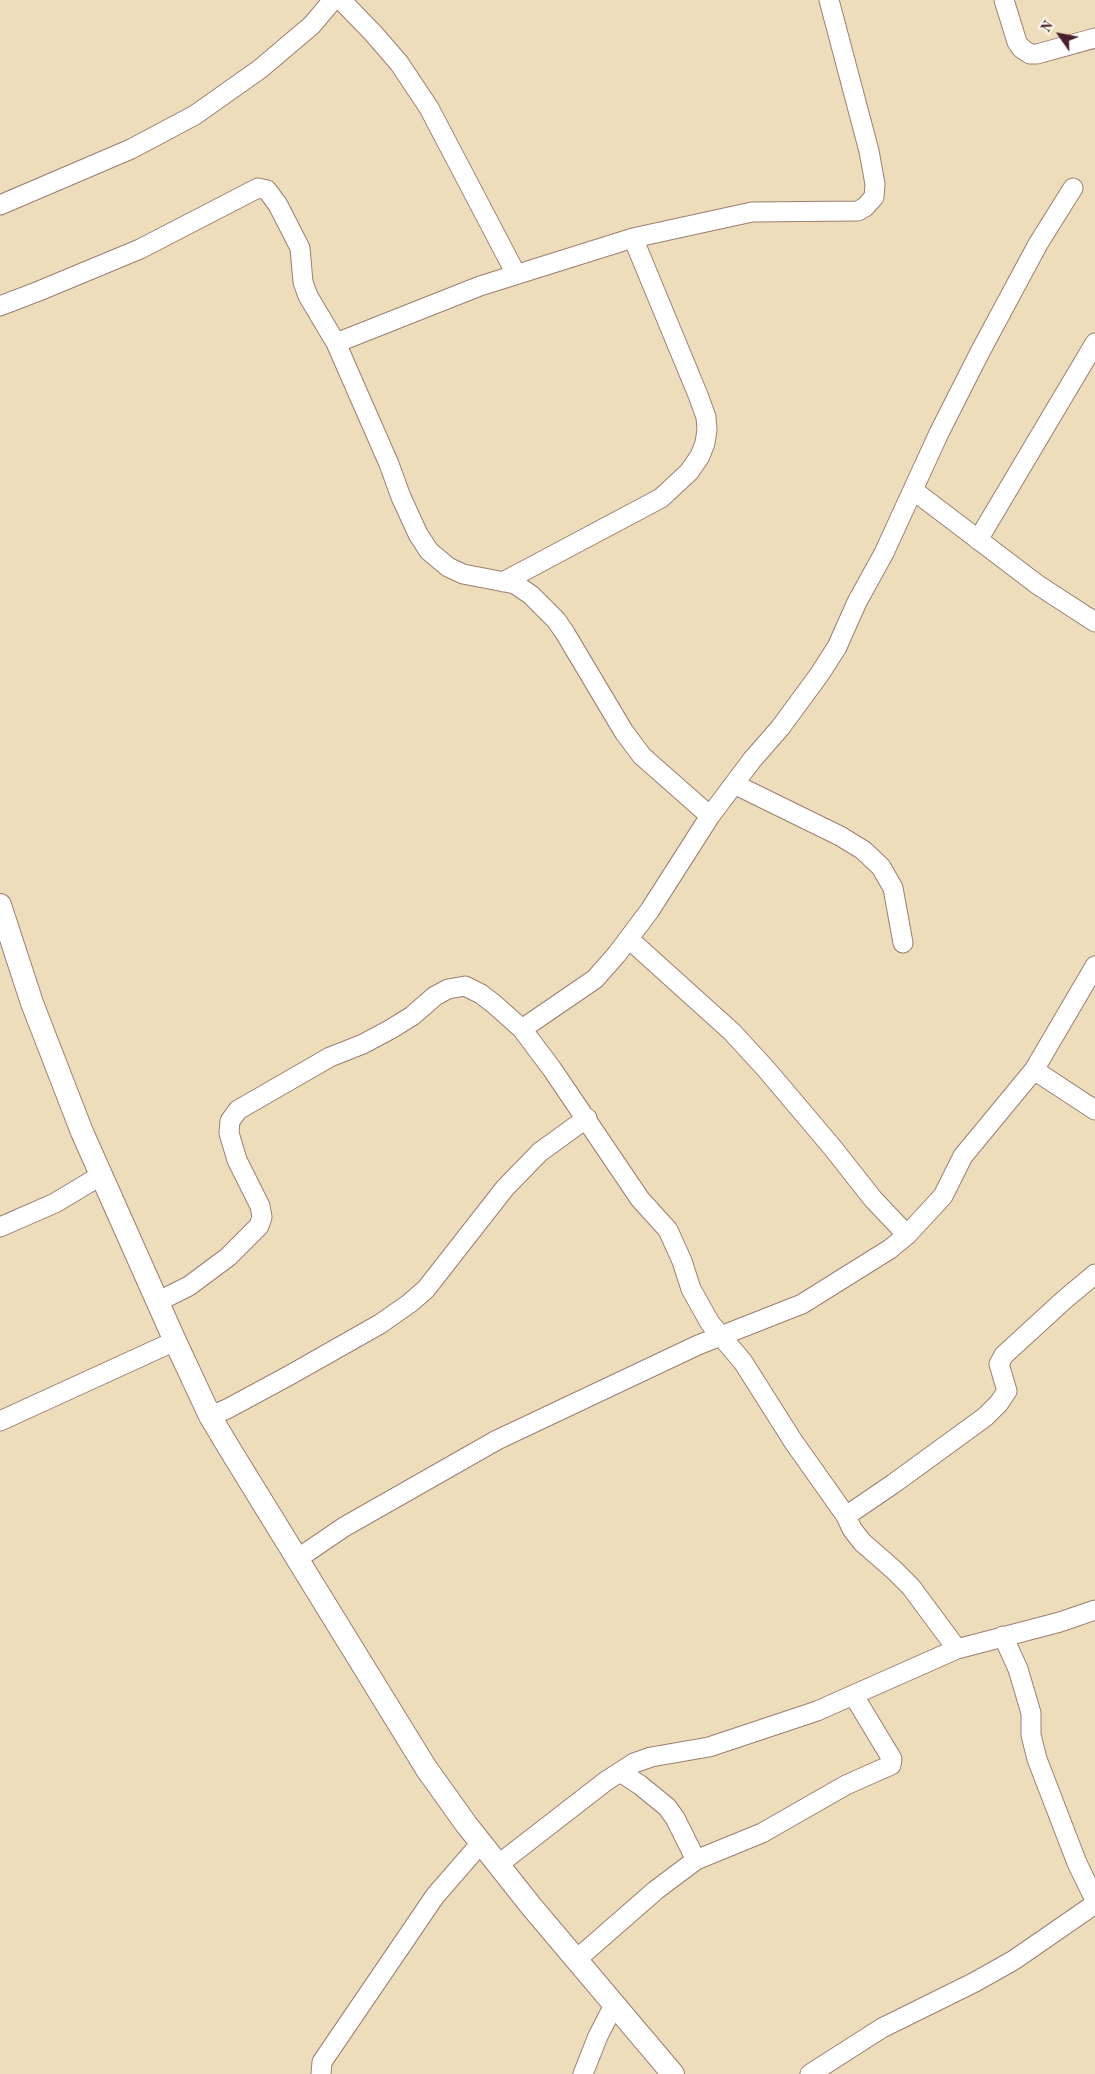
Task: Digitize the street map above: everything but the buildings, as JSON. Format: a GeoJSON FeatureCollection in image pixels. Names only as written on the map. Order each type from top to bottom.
{"type":"FeatureCollection","features":[{"type":"Feature","properties":{"kind":"street"},"geometry":{"type":"LineString","coordinates":[[0,204],[131,149],[195,115],[260,69],[312,25],[333,0]]}},
{"type":"Feature","properties":{"kind":"street"},"geometry":{"type":"LineString","coordinates":[[341,0],[367,26],[399,63],[429,108],[516,274]]}},
{"type":"Feature","properties":{"kind":"street"},"geometry":{"type":"LineString","coordinates":[[336,343],[480,286],[633,238],[752,212],[858,211],[870,203],[874,197],[875,184],[872,167],[829,0]]}},
{"type":"Feature","properties":{"kind":"street"},"geometry":{"type":"LineString","coordinates":[[1004,0],[1017,42],[1021,48],[1030,54],[1037,54],[1095,38]]}},
{"type":"Feature","properties":{"kind":"street"},"geometry":{"type":"LineString","coordinates":[[0,306],[140,249],[258,188],[267,190],[300,248],[303,282],[308,296],[336,343],[389,464],[401,497],[428,551],[448,567],[464,574],[515,584],[524,589],[556,620],[624,732],[642,756],[710,816]]}},
{"type":"Feature","properties":{"kind":"street"},"geometry":{"type":"LineString","coordinates":[[522,1029],[595,979],[650,910],[710,816],[780,728],[837,648],[857,602],[884,553],[939,433],[980,352],[1038,244],[1073,188]]}},
{"type":"Feature","properties":{"kind":"street"},"geometry":{"type":"LineString","coordinates":[[503,582],[661,498],[689,472],[700,456],[705,443],[706,417],[698,394],[633,238]]}},
{"type":"Feature","properties":{"kind":"street"},"geometry":{"type":"LineString","coordinates":[[978,540],[1095,343]]}},
{"type":"Feature","properties":{"kind":"street"},"geometry":{"type":"LineString","coordinates":[[913,490],[1038,585],[1095,622]]}},
{"type":"Feature","properties":{"kind":"street"},"geometry":{"type":"LineString","coordinates":[[734,784],[840,836],[863,850],[881,867],[893,888],[903,943]]}},
{"type":"Feature","properties":{"kind":"street"},"geometry":{"type":"LineString","coordinates":[[0,905],[32,1003],[100,1176],[210,1416],[426,1768],[481,1843],[531,1906],[673,2074]]}},
{"type":"Feature","properties":{"kind":"street"},"geometry":{"type":"LineString","coordinates":[[628,939],[732,1032],[766,1068],[832,1147],[873,1200],[907,1235]]}},
{"type":"Feature","properties":{"kind":"street"},"geometry":{"type":"LineString","coordinates":[[297,1559],[344,1527],[497,1440],[598,1394],[661,1362],[802,1304],[890,1249],[907,1235],[943,1196],[963,1156],[1034,1070],[1095,966]]}},
{"type":"Feature","properties":{"kind":"street"},"geometry":{"type":"LineString","coordinates":[[157,1302],[189,1286],[228,1258],[258,1226],[262,1217],[260,1206],[237,1160],[229,1133],[230,1121],[238,1110],[330,1057],[363,1044],[390,1029],[412,1016],[435,996],[448,989],[465,986],[481,994],[522,1029],[587,1118],[640,1199],[661,1220],[668,1230],[682,1261],[691,1289],[710,1323],[743,1362],[793,1441],[862,1542],[911,1588],[957,1649]]}},
{"type":"Feature","properties":{"kind":"street"},"geometry":{"type":"LineString","coordinates":[[1034,1070],[1095,1110]]}},
{"type":"Feature","properties":{"kind":"street"},"geometry":{"type":"LineString","coordinates":[[210,1416],[227,1409],[290,1375],[380,1324],[410,1303],[426,1289],[505,1188],[540,1152],[573,1126],[587,1118]]}},
{"type":"Feature","properties":{"kind":"street"},"geometry":{"type":"LineString","coordinates":[[0,1227],[55,1203],[100,1176]]}},
{"type":"Feature","properties":{"kind":"street"},"geometry":{"type":"LineString","coordinates":[[846,1516],[894,1484],[985,1417],[999,1403],[1007,1391],[999,1364],[1004,1356],[1095,1274]]}},
{"type":"Feature","properties":{"kind":"street"},"geometry":{"type":"LineString","coordinates":[[0,1421],[175,1341]]}},
{"type":"Feature","properties":{"kind":"street"},"geometry":{"type":"LineString","coordinates":[[499,1864],[606,1781],[634,1764],[651,1758],[708,1747],[817,1711],[957,1649],[1060,1622],[1095,1610]]}},
{"type":"Feature","properties":{"kind":"street"},"geometry":{"type":"LineString","coordinates":[[1002,1636],[1018,1669],[1031,1713],[1031,1735],[1037,1759],[1077,1863],[1095,1900]]}},
{"type":"Feature","properties":{"kind":"street"},"geometry":{"type":"LineString","coordinates":[[577,1959],[656,1890],[696,1860],[762,1833],[846,1785],[891,1765],[892,1759],[854,1696]]}},
{"type":"Feature","properties":{"kind":"street"},"geometry":{"type":"LineString","coordinates":[[620,1772],[640,1785],[666,1807],[675,1818],[696,1860]]}},
{"type":"Feature","properties":{"kind":"street"},"geometry":{"type":"LineString","coordinates":[[320,2074],[322,2062],[435,1896],[481,1843]]}},
{"type":"Feature","properties":{"kind":"street"},"geometry":{"type":"LineString","coordinates":[[810,2074],[882,2028],[967,1986],[1014,1960],[1095,1904]]}},
{"type":"Feature","properties":{"kind":"street"},"geometry":{"type":"LineString","coordinates":[[583,2074],[598,2036],[614,2005]]}}]}
